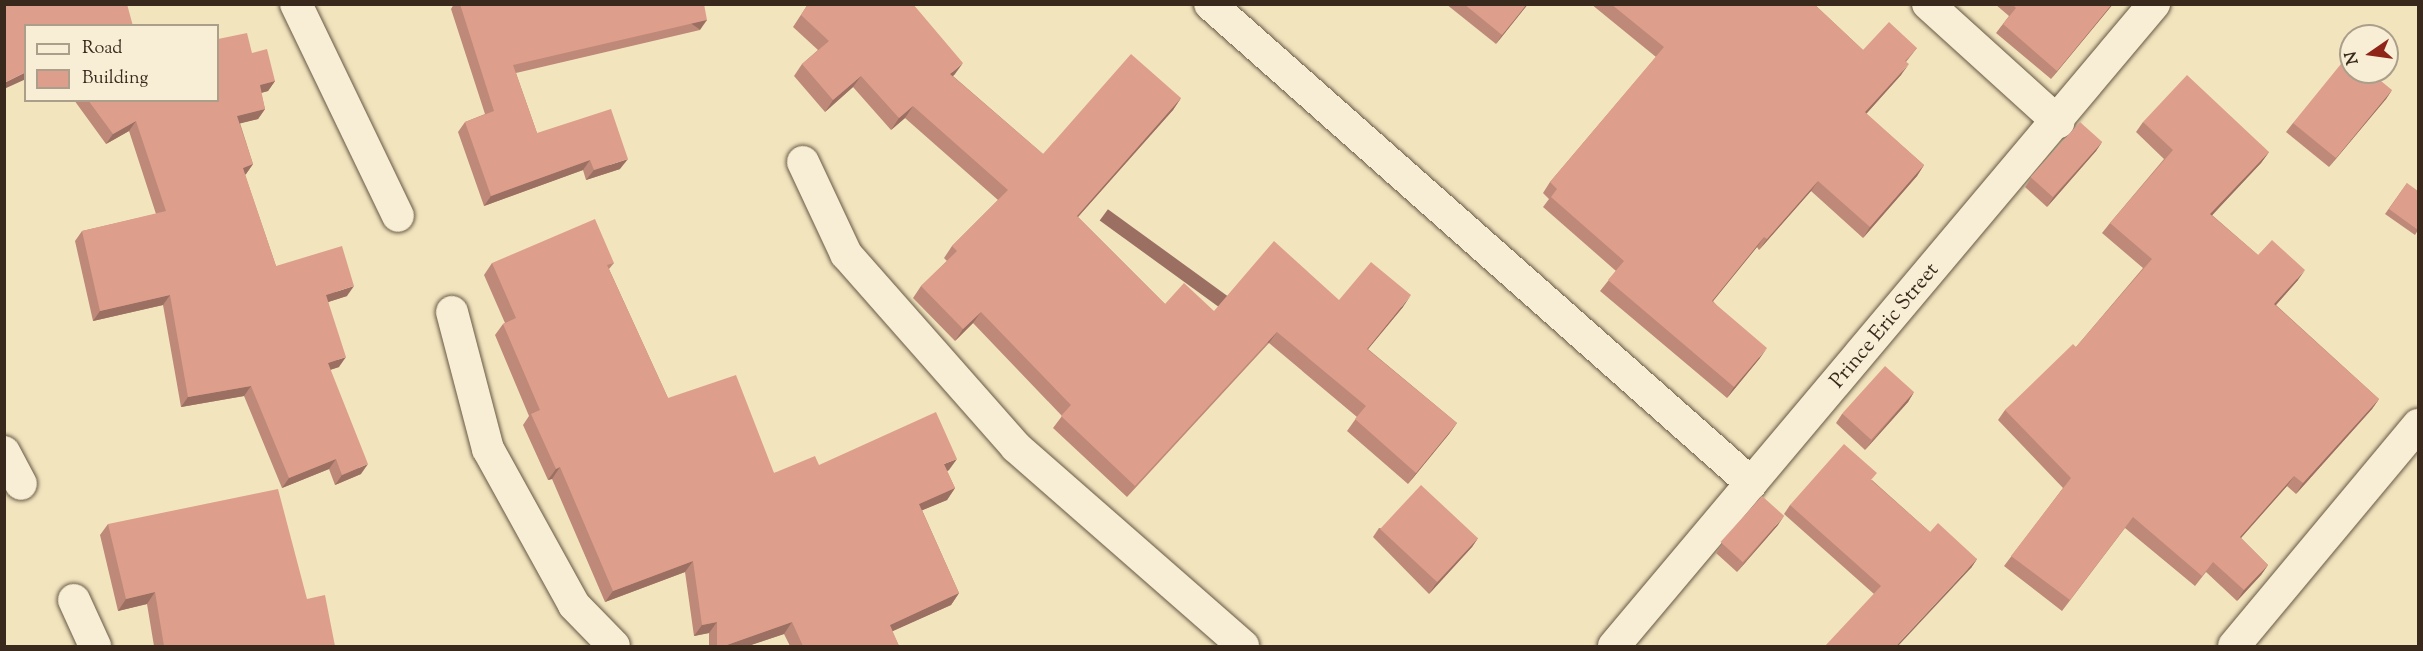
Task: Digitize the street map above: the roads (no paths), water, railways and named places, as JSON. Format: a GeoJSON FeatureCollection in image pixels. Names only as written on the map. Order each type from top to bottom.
{"type":"FeatureCollection","features":[{"type":"Feature","properties":{"kind":"street"},"geometry":{"type":"LineString","coordinates":[[296,4],[398,216]]}},
{"type":"Feature","properties":{"kind":"street"},"geometry":{"type":"LineString","coordinates":[[1210,4],[1751,483]]}},
{"type":"Feature","properties":{"kind":"street"},"geometry":{"type":"LineString","coordinates":[[1928,4],[2058,122]]}},
{"type":"Feature","properties":{"kind":"street","name":"Prince Eric Street"},"geometry":{"type":"LineString","coordinates":[[1614,646],[2058,122],[2154,4]]}},
{"type":"Feature","properties":{"kind":"street"},"geometry":{"type":"LineString","coordinates":[[803,162],[846,254],[1016,447],[1243,646]]}},
{"type":"Feature","properties":{"kind":"street"},"geometry":{"type":"LineString","coordinates":[[452,312],[488,448],[574,605],[614,646]]}},
{"type":"Feature","properties":{"kind":"street"},"geometry":{"type":"LineString","coordinates":[[2234,646],[2418,425]]}},
{"type":"Feature","properties":{"kind":"street"},"geometry":{"type":"LineString","coordinates":[[4,452],[21,484]]}},
{"type":"Feature","properties":{"kind":"street"},"geometry":{"type":"LineString","coordinates":[[74,600],[95,646]]}}]}
